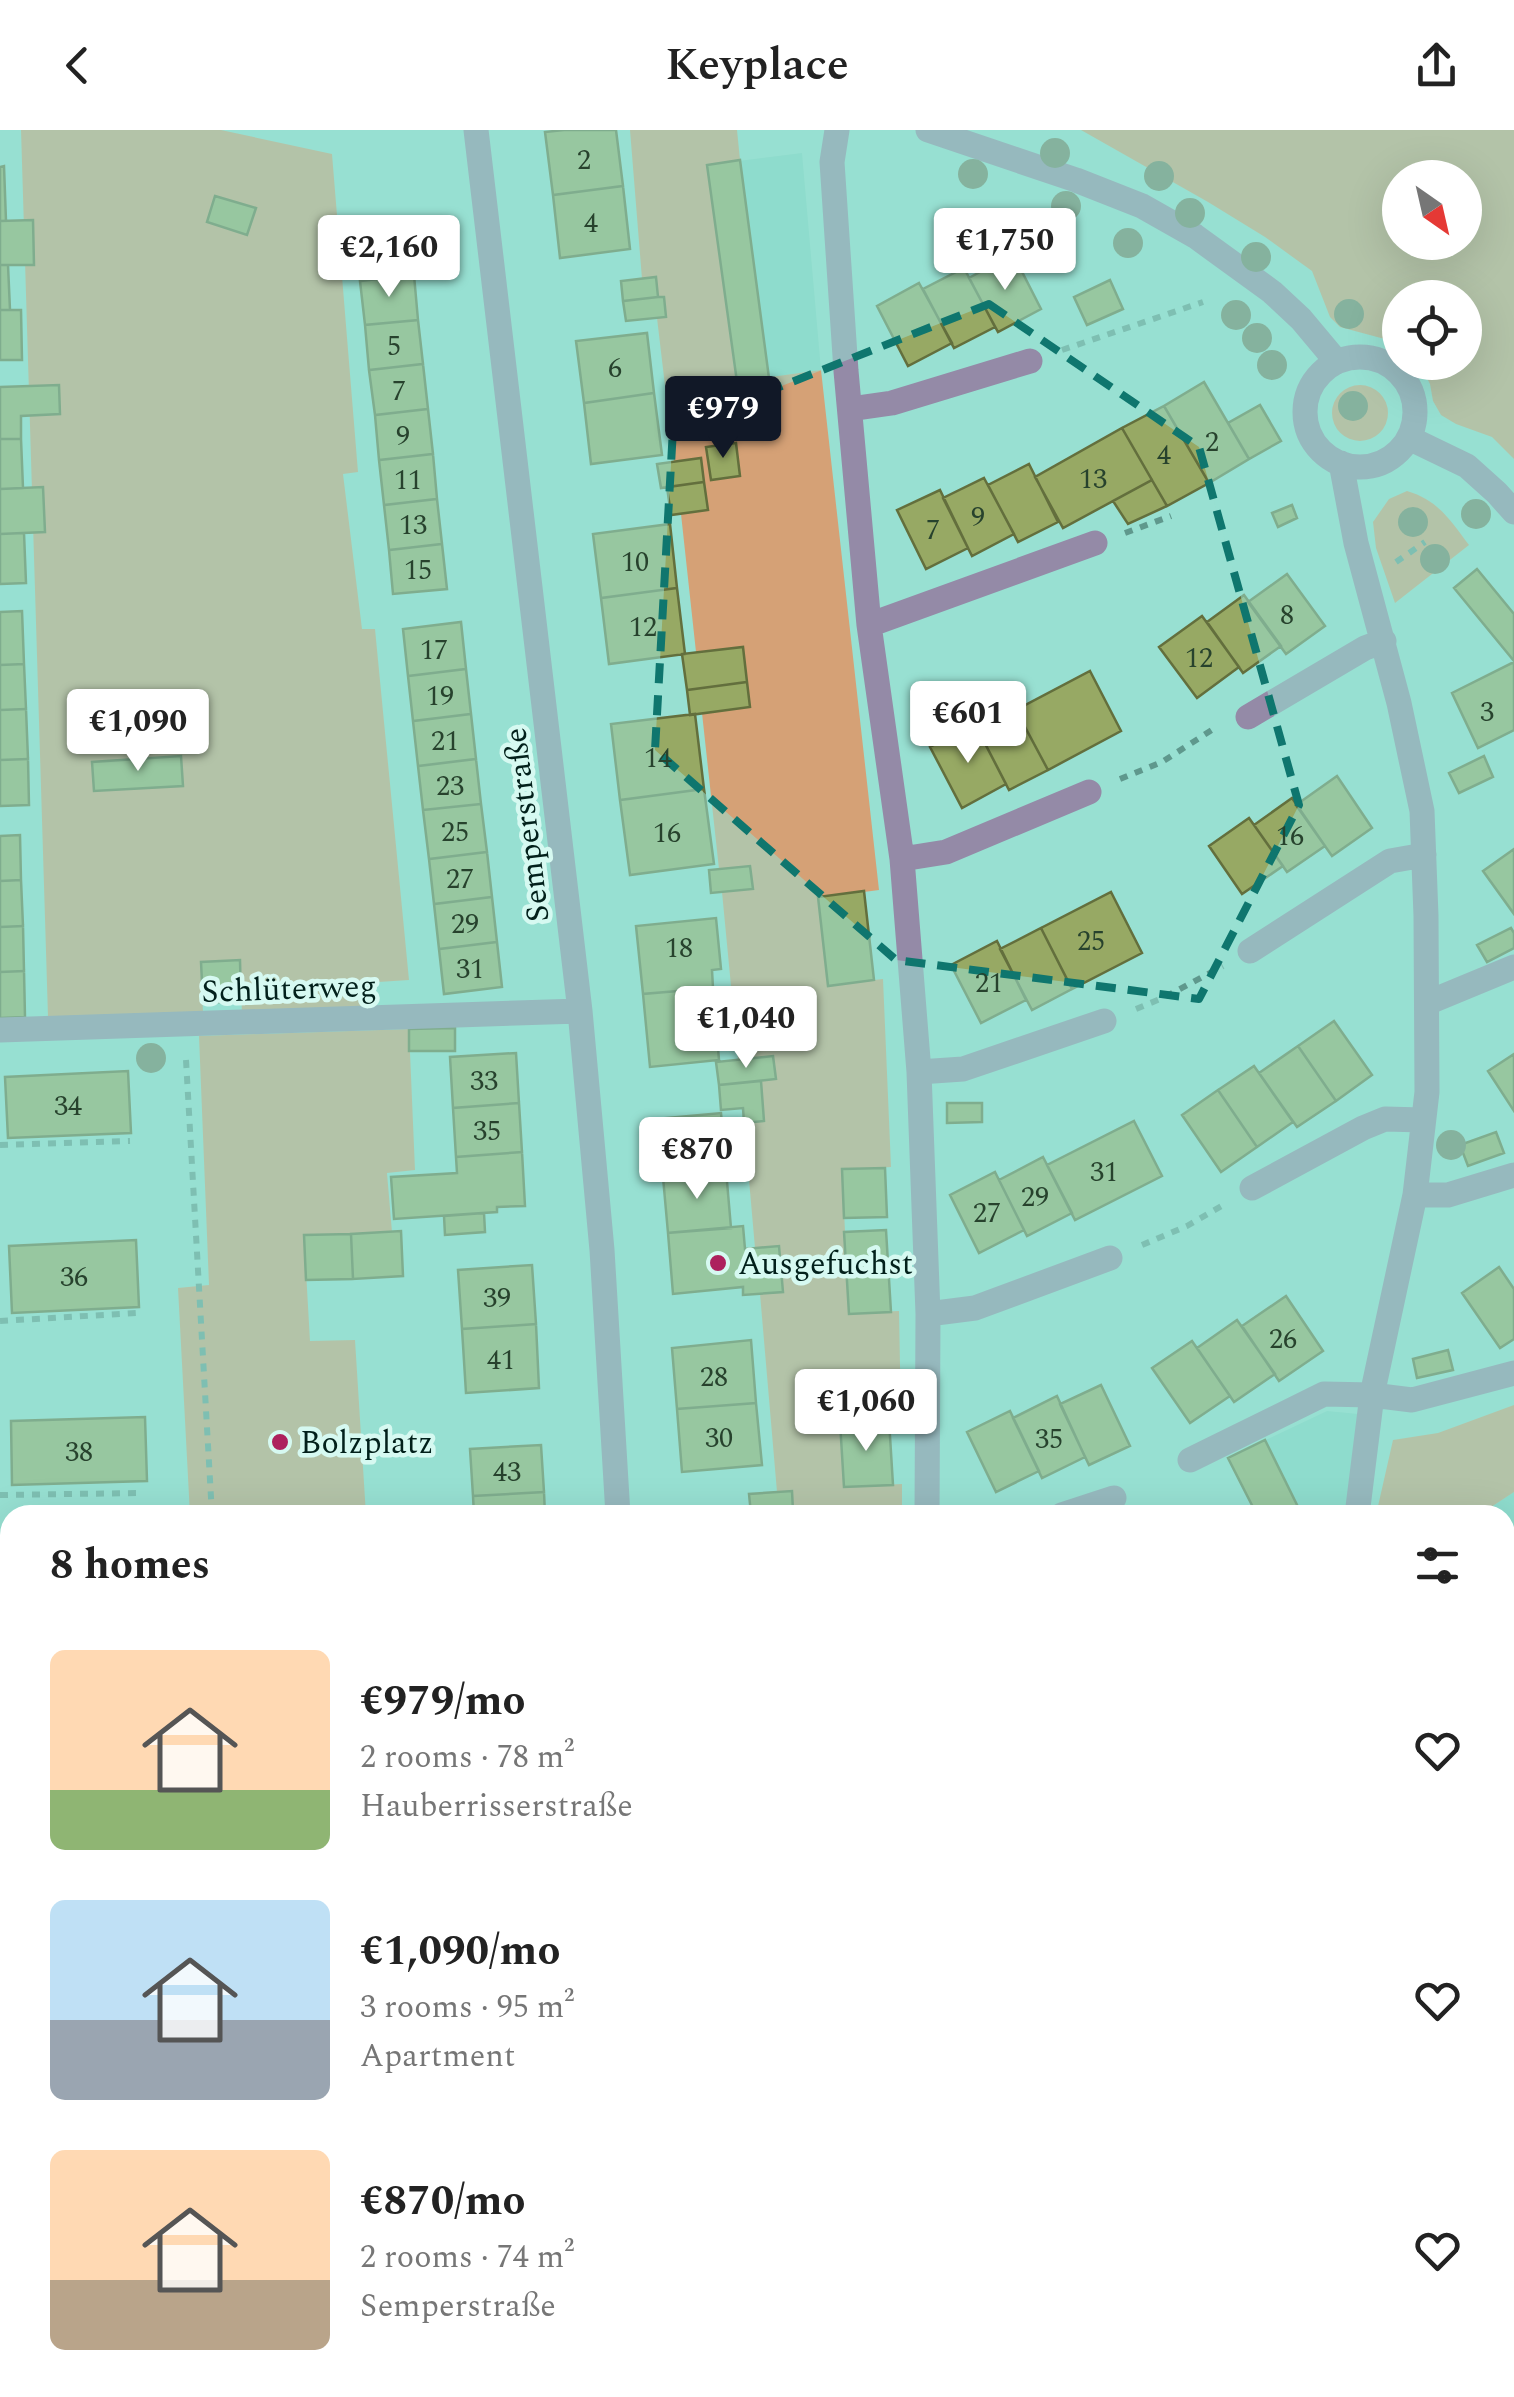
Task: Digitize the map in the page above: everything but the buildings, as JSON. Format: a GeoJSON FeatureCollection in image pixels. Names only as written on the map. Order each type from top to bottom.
{"type":"FeatureCollection","features":[{"type":"Feature","properties":{"kind":"street","name":"Semperstraße"},"geometry":{"type":"LineString","coordinates":[[476,130],[580,1011],[602,1250],[617,1505]]}},
{"type":"Feature","properties":{"kind":"street"},"geometry":{"type":"LineString","coordinates":[[837,130],[832,162],[850,409],[870,625],[902,859],[919,1072],[928,1314],[927,1505]]}},
{"type":"Feature","properties":{"kind":"street"},"geometry":{"type":"LineString","coordinates":[[928,130],[1019,159],[1142,206],[1195,236],[1272,292],[1301,318],[1337,362]]}},
{"type":"Feature","properties":{"kind":"street"},"geometry":{"type":"LineString","coordinates":[[1356,357],[1376,359],[1393,368],[1407,382],[1414,400],[1415,420],[1409,438],[1400,451],[1372,466],[1356,467],[1329,458],[1313,441],[1306,420],[1308,396],[1318,376],[1337,362],[1356,357]]}},
{"type":"Feature","properties":{"kind":"street"},"geometry":{"type":"LineString","coordinates":[[850,409],[892,403],[1030,362]]}},
{"type":"Feature","properties":{"kind":"street"},"geometry":{"type":"LineString","coordinates":[[1409,438],[1467,466],[1514,512]]}},
{"type":"Feature","properties":{"kind":"street"},"geometry":{"type":"LineString","coordinates":[[1340,463],[1422,811],[1424,855],[1426,1092],[1415,1195],[1372,1395],[1359,1505]]}},
{"type":"Feature","properties":{"kind":"street"},"geometry":{"type":"LineString","coordinates":[[870,625],[1096,543]]}},
{"type":"Feature","properties":{"kind":"street"},"geometry":{"type":"LineString","coordinates":[[1248,717],[1364,648],[1384,641]]}},
{"type":"Feature","properties":{"kind":"street"},"geometry":{"type":"LineString","coordinates":[[902,859],[946,852],[1089,792]]}},
{"type":"Feature","properties":{"kind":"street"},"geometry":{"type":"LineString","coordinates":[[1250,950],[1390,861],[1424,855]]}},
{"type":"Feature","properties":{"kind":"street"},"geometry":{"type":"LineString","coordinates":[[1426,1003],[1514,966]]}},
{"type":"Feature","properties":{"kind":"street","name":"Schlüterweg"},"geometry":{"type":"LineString","coordinates":[[0,1030],[580,1011]]}},
{"type":"Feature","properties":{"kind":"street"},"geometry":{"type":"LineString","coordinates":[[919,1072],[963,1069],[1104,1021]]}},
{"type":"Feature","properties":{"kind":"street"},"geometry":{"type":"LineString","coordinates":[[1252,1188],[1385,1119],[1423,1120]]}},
{"type":"Feature","properties":{"kind":"street"},"geometry":{"type":"LineString","coordinates":[[1415,1195],[1448,1194],[1514,1174]]}},
{"type":"Feature","properties":{"kind":"street"},"geometry":{"type":"LineString","coordinates":[[928,1314],[975,1308],[1110,1258]]}},
{"type":"Feature","properties":{"kind":"street"},"geometry":{"type":"LineString","coordinates":[[1190,1460],[1324,1394],[1412,1400],[1514,1373]]}},
{"type":"Feature","properties":{"kind":"street"},"geometry":{"type":"LineString","coordinates":[[1093,1505],[1114,1498]]}},
{"type":"Feature","properties":{"kind":"path"},"geometry":{"type":"LineString","coordinates":[[1030,362],[1203,302]]}},
{"type":"Feature","properties":{"kind":"path"},"geometry":{"type":"LineString","coordinates":[[1096,543],[1171,516]]}},
{"type":"Feature","properties":{"kind":"path"},"geometry":{"type":"LineString","coordinates":[[1136,773],[1162,762],[1228,719],[1248,717]]}},
{"type":"Feature","properties":{"kind":"path"},"geometry":{"type":"LineString","coordinates":[[1104,1021],[1165,997],[1250,950]]}},
{"type":"Feature","properties":{"kind":"path"},"geometry":{"type":"LineString","coordinates":[[184,1023],[211,1505]]}},
{"type":"Feature","properties":{"kind":"path"},"geometry":{"type":"LineString","coordinates":[[0,1145],[130,1141]]}},
{"type":"Feature","properties":{"kind":"path"},"geometry":{"type":"LineString","coordinates":[[1110,1258],[1187,1226],[1252,1188]]}},
{"type":"Feature","properties":{"kind":"path"},"geometry":{"type":"LineString","coordinates":[[0,1321],[137,1313]]}},
{"type":"Feature","properties":{"kind":"path"},"geometry":{"type":"LineString","coordinates":[[0,1495],[142,1493]]}},
{"type":"Feature","properties":{"kind":"highlighted area"},"geometry":{"type":"Polygon","coordinates":[[[989,304],[1199,447],[1299,805],[1199,999],[896,960],[655,750],[673,429],[989,304]]]}},
{"type":"Feature","properties":{"kind":"shaded area"},"geometry":{"type":"Polygon","coordinates":[[[21,130],[221,130],[332,154],[358,472],[343,474],[362,629],[375,629],[409,980],[363,983],[363,1009],[242,1012],[239,960],[201,962],[203,1013],[48,1017],[21,130]]]}},
{"type":"Feature","properties":{"kind":"shaded area"},"geometry":{"type":"Polygon","coordinates":[[[630,130],[737,130],[740,160],[707,165],[736,382],[821,370],[879,890],[818,898],[828,985],[883,979],[891,1167],[842,1170],[849,1313],[899,1311],[901,1419],[840,1423],[844,1487],[902,1484],[902,1505],[793,1505],[792,1492],[777,1492],[760,1294],[782,1291],[779,1247],[755,1248],[744,1123],[764,1120],[761,1081],[776,1078],[773,1056],[738,1059],[722,892],[752,889],[750,867],[719,869],[702,713],[750,706],[743,647],[696,652],[681,514],[708,509],[701,459],[674,462],[657,318],[666,317],[664,297],[658,297],[642,279],[630,130]]]}},
{"type":"Feature","properties":{"kind":"shaded area"},"geometry":{"type":"Polygon","coordinates":[[[1081,130],[1514,130],[1514,459],[1492,437],[1441,415],[1428,380],[1482,380],[1482,280],[1382,280],[1382,338],[1340,327],[1330,317],[1312,271],[1265,237],[1081,130]]]}},
{"type":"Feature","properties":{"kind":"shaded area"},"geometry":{"type":"Polygon","coordinates":[[[802,153],[821,370],[737,382],[707,165],[802,153]]]}},
{"type":"Feature","properties":{"kind":"shaded area"},"geometry":{"type":"Polygon","coordinates":[[[1360,385],[1380,393],[1388,413],[1380,433],[1360,441],[1340,433],[1332,413],[1340,393],[1360,385]]]}},
{"type":"Feature","properties":{"kind":"shaded area"},"geometry":{"type":"Polygon","coordinates":[[[1407,491],[1435,505],[1469,545],[1395,603],[1376,548],[1373,522],[1389,499],[1407,491]]]}},
{"type":"Feature","properties":{"kind":"shaded area"},"geometry":{"type":"Polygon","coordinates":[[[409,1029],[415,1170],[387,1173],[392,1232],[304,1236],[310,1341],[355,1340],[365,1505],[189,1505],[178,1288],[209,1285],[199,1036],[409,1029]]]}},
{"type":"Feature","properties":{"kind":"shaded area"},"geometry":{"type":"Polygon","coordinates":[[[1514,1405],[1514,1492],[1494,1505],[1378,1505],[1393,1440],[1438,1433],[1514,1405]]]}},
{"type":"Feature","properties":{"kind":"shaded area"},"geometry":{"type":"Polygon","coordinates":[[[1327,1411],[1369,1415],[1357,1505],[1252,1505],[1228,1458],[1327,1411]]]}},
{"type":"Feature","properties":{"kind":"shaded area"},"geometry":{"type":"Polygon","coordinates":[[[1514,1492],[1514,1505],[1494,1505],[1514,1492]]]}},
{"type":"Feature","properties":{"kind":"place","name":"Ausgefuchst"},"geometry":{"type":"Point","coordinates":[718,1263]}},
{"type":"Feature","properties":{"kind":"place","name":"Bolzplatz"},"geometry":{"type":"Point","coordinates":[280,1442]}}]}
